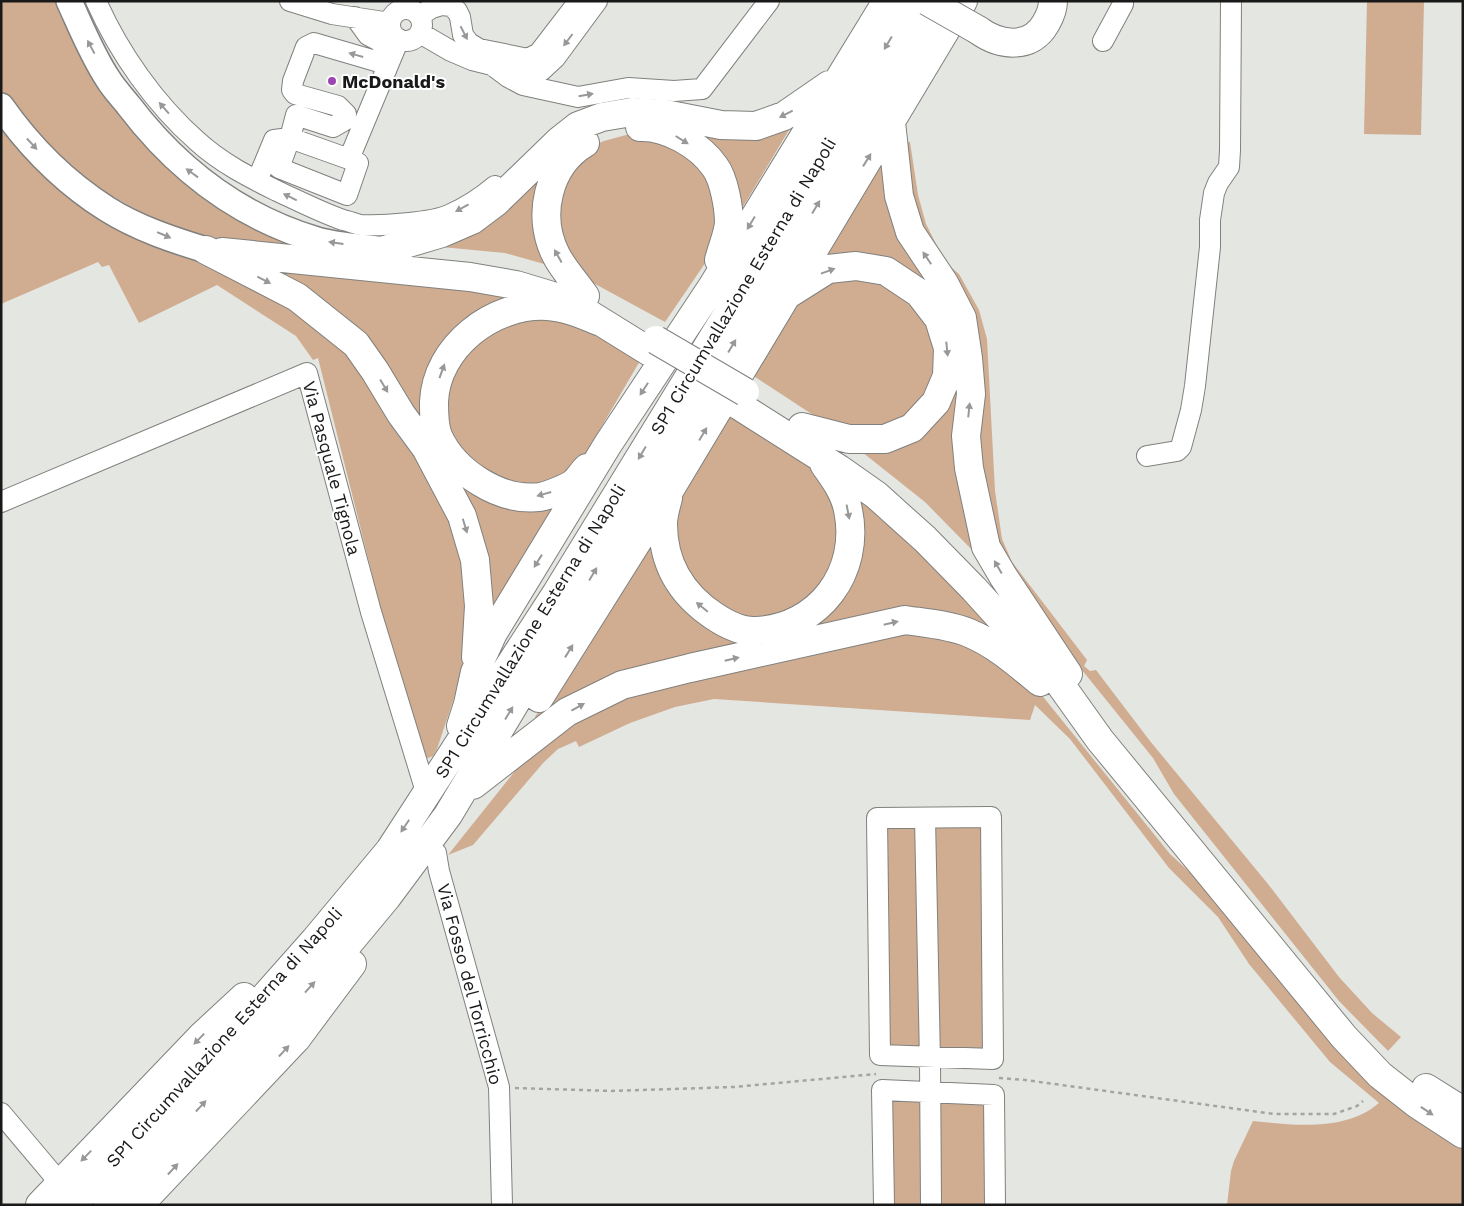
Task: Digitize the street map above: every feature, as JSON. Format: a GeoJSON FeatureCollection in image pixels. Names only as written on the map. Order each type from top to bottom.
{"type":"FeatureCollection","features":[{"type":"Feature","properties":{"kind":"highway"},"geometry":{"type":"LineString","coordinates":[[475,672],[493,633],[608,444],[712,287],[887,1]]}},
{"type":"Feature","properties":{"kind":"highway","name":"SP1 Circumvallazione Esterna di Napoli"},"geometry":{"type":"LineString","coordinates":[[66,1194],[223,1044],[315,940],[390,850],[556,594],[762,258],[913,1]]}},
{"type":"Feature","properties":{"kind":"highway"},"geometry":{"type":"LineString","coordinates":[[927,1],[993,39],[1013,43],[1030,39],[1044,28],[1050,17],[1053,1]]}},
{"type":"Feature","properties":{"kind":"highway","name":"SP1 Circumvallazione Esterna di Napoli"},"geometry":{"type":"LineString","coordinates":[[107,1205],[151,1160],[343,950],[387,897],[432,837],[459,797],[939,1]]}},
{"type":"Feature","properties":{"kind":"highway"},"geometry":{"type":"LineString","coordinates":[[139,1205],[296,1039],[436,853],[496,767],[669,491],[964,1]]}},
{"type":"Feature","properties":{"kind":"highway"},"geometry":{"type":"LineString","coordinates":[[385,250],[442,233],[472,220],[496,202],[559,141],[578,126],[602,117],[632,112],[665,114],[721,125],[756,126],[784,116],[807,102],[840,77]]}},
{"type":"Feature","properties":{"kind":"highway"},"geometry":{"type":"LineString","coordinates":[[891,122],[899,196],[910,232],[944,283],[962,318],[971,394],[966,436],[969,468],[986,547],[1073,682]]}},
{"type":"Feature","properties":{"kind":"highway"},"geometry":{"type":"LineString","coordinates":[[585,296],[556,254],[546,223],[547,199],[555,174],[566,158],[577,148],[597,136],[620,128],[648,126],[674,135],[701,151],[716,168],[725,193],[729,223],[712,287]]}},
{"type":"Feature","properties":{"kind":"highway"},"geometry":{"type":"LineString","coordinates":[[206,250],[297,297],[356,344],[376,371],[401,414],[426,448],[462,516],[475,560],[479,606],[475,672],[468,704],[449,760]]}},
{"type":"Feature","properties":{"kind":"highway"},"geometry":{"type":"LineString","coordinates":[[206,250],[470,277],[516,285],[559,298],[601,322]]}},
{"type":"Feature","properties":{"kind":"highway"},"geometry":{"type":"LineString","coordinates":[[385,250],[517,271],[555,282],[585,296],[653,346],[741,399],[817,455],[876,495],[925,539],[974,589],[1060,684],[1100,740],[1344,1037],[1380,1075],[1417,1104],[1463,1134]]}},
{"type":"Feature","properties":{"kind":"highway"},"geometry":{"type":"LineString","coordinates":[[741,399],[802,427],[849,439],[885,439],[912,428],[936,402],[947,376],[948,348],[940,319],[919,293],[886,271],[856,266],[828,269],[786,295]]}},
{"type":"Feature","properties":{"kind":"highway"},"geometry":{"type":"LineString","coordinates":[[608,444],[573,484],[541,497],[517,497],[491,488],[466,471],[450,454],[438,435],[434,414],[435,391],[446,361],[463,340],[480,325],[496,316],[518,308],[546,306],[567,309],[653,346]]}},
{"type":"Feature","properties":{"kind":"highway"},"geometry":{"type":"LineString","coordinates":[[802,427],[883,486],[946,543],[1073,682],[1244,892],[1278,943],[1390,1064],[1463,1111]]}},
{"type":"Feature","properties":{"kind":"highway"},"geometry":{"type":"LineString","coordinates":[[669,491],[663,522],[665,542],[669,561],[688,595],[704,609],[736,628],[754,632],[790,625],[806,616],[832,592],[848,559],[850,524],[848,509],[836,482],[817,455]]}},
{"type":"Feature","properties":{"kind":"highway"},"geometry":{"type":"LineString","coordinates":[[459,797],[567,712],[622,685],[904,620],[932,624],[969,633],[1001,651],[1040,682],[1100,740]]}},
{"type":"Feature","properties":{"kind":"highway"},"geometry":{"type":"LineString","coordinates":[[40,1205],[66,1194],[203,1035],[279,964],[315,940]]}},
{"type":"Feature","properties":{"kind":"main road"},"geometry":{"type":"LineString","coordinates":[[69,1],[108,80],[149,133],[185,168],[232,202],[274,224],[319,241],[385,250]]}},
{"type":"Feature","properties":{"kind":"main road"},"geometry":{"type":"LineString","coordinates":[[1,106],[39,153],[61,174],[108,209],[180,242],[206,250]]}},
{"type":"Feature","properties":{"kind":"street"},"geometry":{"type":"LineString","coordinates":[[96,1],[129,60],[163,107],[196,141],[219,160],[256,181],[324,214],[360,225],[425,220],[450,215],[482,197],[544,144],[559,141]]}},
{"type":"Feature","properties":{"kind":"street"},"geometry":{"type":"LineString","coordinates":[[290,1],[332,14],[355,17],[394,31],[403,41],[412,39],[412,15]]}},
{"type":"Feature","properties":{"kind":"street"},"geometry":{"type":"LineString","coordinates":[[349,159],[394,31],[396,12],[412,15],[437,6],[451,6],[460,17],[462,35],[469,43],[479,49],[528,59],[539,53],[579,1]]}},
{"type":"Feature","properties":{"kind":"street"},"geometry":{"type":"LineString","coordinates":[[412,15],[451,51],[472,60],[520,72],[541,72],[549,65],[597,1]]}},
{"type":"Feature","properties":{"kind":"street"},"geometry":{"type":"LineString","coordinates":[[492,65],[508,77],[524,84],[578,97],[628,88],[674,91],[702,89],[770,1]]}},
{"type":"Feature","properties":{"kind":"street"},"geometry":{"type":"LineString","coordinates":[[1103,41],[1123,4],[1122,1]]}},
{"type":"Feature","properties":{"kind":"street"},"geometry":{"type":"LineString","coordinates":[[1147,456],[1176,451],[1181,447],[1191,410],[1210,247],[1210,220],[1214,193],[1218,183],[1229,167],[1231,1]]}},
{"type":"Feature","properties":{"kind":"street"},"geometry":{"type":"LineString","coordinates":[[256,181],[274,140],[290,138],[358,163],[347,195],[279,168],[290,138],[296,115],[333,127],[345,120],[346,114],[338,106],[295,94],[292,90],[293,81],[306,47],[314,44],[379,62],[385,52],[382,42],[368,35],[355,17]]}},
{"type":"Feature","properties":{"kind":"street"},"geometry":{"type":"LineString","coordinates":[[549,65],[554,87],[560,93]]}},
{"type":"Feature","properties":{"kind":"street","name":"Via Pasquale Tignola"},"geometry":{"type":"LineString","coordinates":[[1,502],[307,373],[371,612],[427,795]]}},
{"type":"Feature","properties":{"kind":"street"},"geometry":{"type":"LineString","coordinates":[[991,817],[993,1059],[880,1054],[877,818],[925,818],[991,817]]}},
{"type":"Feature","properties":{"kind":"street"},"geometry":{"type":"LineString","coordinates":[[925,818],[931,1205]]}},
{"type":"Feature","properties":{"kind":"street","name":"Via Fosso del Torricchio"},"geometry":{"type":"LineString","coordinates":[[436,853],[439,871],[499,1087],[502,1205]]}},
{"type":"Feature","properties":{"kind":"street"},"geometry":{"type":"LineString","coordinates":[[884,1205],[882,1090],[994,1095],[995,1205]]}},
{"type":"Feature","properties":{"kind":"street"},"geometry":{"type":"LineString","coordinates":[[1,1113],[66,1194]]}},
{"type":"Feature","properties":{"kind":"shaded area"},"geometry":{"type":"Polygon","coordinates":[[[1,1],[56,1],[60,14],[82,58],[124,119],[326,252],[218,239],[188,233],[142,213],[100,189],[67,165],[19,116],[1,90],[1,1]]]}},
{"type":"Feature","properties":{"kind":"shaded area"},"geometry":{"type":"Polygon","coordinates":[[[1367,1],[1424,1],[1421,135],[1364,134],[1367,1]]]}},
{"type":"Feature","properties":{"kind":"shaded area"},"geometry":{"type":"Polygon","coordinates":[[[795,120],[741,210],[665,121],[795,120]]]}},
{"type":"Feature","properties":{"kind":"shaded area"},"geometry":{"type":"Polygon","coordinates":[[[1,126],[16,145],[253,281],[356,354],[434,485],[465,565],[466,649],[457,689],[433,756],[428,758],[423,755],[385,626],[318,358],[313,360],[296,336],[217,285],[139,323],[109,265],[102,267],[98,262],[1,304],[1,126]]]}},
{"type":"Feature","properties":{"kind":"shaded area"},"geometry":{"type":"Polygon","coordinates":[[[626,135],[659,141],[705,168],[719,221],[710,256],[665,322],[586,279],[562,251],[557,191],[594,145],[626,135]]]}},
{"type":"Feature","properties":{"kind":"shaded area"},"geometry":{"type":"Polygon","coordinates":[[[901,141],[910,142],[918,195],[926,224],[945,262],[959,274],[979,310],[987,339],[995,491],[1002,539],[1012,562],[1087,660],[1084,666],[1090,671],[1096,670],[1150,741],[1268,884],[1339,977],[1372,1013],[1401,1037],[1388,1051],[1339,1001],[1174,794],[1153,758],[1015,587],[980,501],[973,368],[912,214],[901,141]]]}},
{"type":"Feature","properties":{"kind":"shaded area"},"geometry":{"type":"Polygon","coordinates":[[[881,151],[950,311],[977,555],[925,502],[857,448],[946,393],[919,277],[897,263],[815,258],[881,151]]]}},
{"type":"Feature","properties":{"kind":"shaded area"},"geometry":{"type":"Polygon","coordinates":[[[556,153],[555,267],[505,253],[431,246],[556,153]]]}},
{"type":"Feature","properties":{"kind":"shaded area"},"geometry":{"type":"Polygon","coordinates":[[[245,260],[520,293],[445,346],[446,462],[559,502],[489,620],[484,616],[406,402],[245,260]]]}},
{"type":"Feature","properties":{"kind":"shaded area"},"geometry":{"type":"Polygon","coordinates":[[[852,271],[915,291],[941,356],[923,403],[892,425],[830,426],[752,375],[790,305],[852,271]]]}},
{"type":"Feature","properties":{"kind":"shaded area"},"geometry":{"type":"Polygon","coordinates":[[[548,310],[644,354],[582,460],[550,487],[488,480],[451,439],[447,426],[447,386],[471,340],[548,310]]]}},
{"type":"Feature","properties":{"kind":"shaded area"},"geometry":{"type":"Polygon","coordinates":[[[731,407],[819,463],[848,531],[816,597],[771,617],[746,617],[710,604],[676,563],[671,507],[731,407]]]}},
{"type":"Feature","properties":{"kind":"shaded area"},"geometry":{"type":"Polygon","coordinates":[[[854,493],[905,533],[1011,643],[979,622],[958,615],[926,610],[538,722],[535,717],[651,536],[707,622],[818,614],[854,493]]]}},
{"type":"Feature","properties":{"kind":"shaded area"},"geometry":{"type":"Polygon","coordinates":[[[907,626],[967,637],[1036,688],[1170,854],[1220,900],[1463,1139],[1463,1205],[1227,1205],[1234,1161],[1253,1121],[1302,1125],[1335,1122],[1351,1119],[1379,1103],[1330,1062],[1249,964],[1218,917],[1169,868],[1070,739],[1035,705],[1030,720],[714,699],[675,707],[630,723],[579,747],[576,741],[558,749],[544,762],[473,845],[448,855],[527,756],[592,703],[907,626]]]}},
{"type":"Feature","properties":{"kind":"shaded area"},"geometry":{"type":"Polygon","coordinates":[[[881,822],[918,822],[923,1050],[885,1048],[881,822]]]}},
{"type":"Feature","properties":{"kind":"shaded area"},"geometry":{"type":"Polygon","coordinates":[[[930,822],[985,823],[987,1053],[934,1051],[930,822]]]}},
{"type":"Feature","properties":{"kind":"shaded area"},"geometry":{"type":"Polygon","coordinates":[[[888,1096],[927,1097],[927,1205],[888,1205],[888,1096]]]}},
{"type":"Feature","properties":{"kind":"shaded area"},"geometry":{"type":"Polygon","coordinates":[[[936,1098],[988,1102],[989,1205],[937,1205],[936,1098]]]}},
{"type":"Feature","properties":{"kind":"place","name":"McDonald's"},"geometry":{"type":"Point","coordinates":[332,81]}}]}
